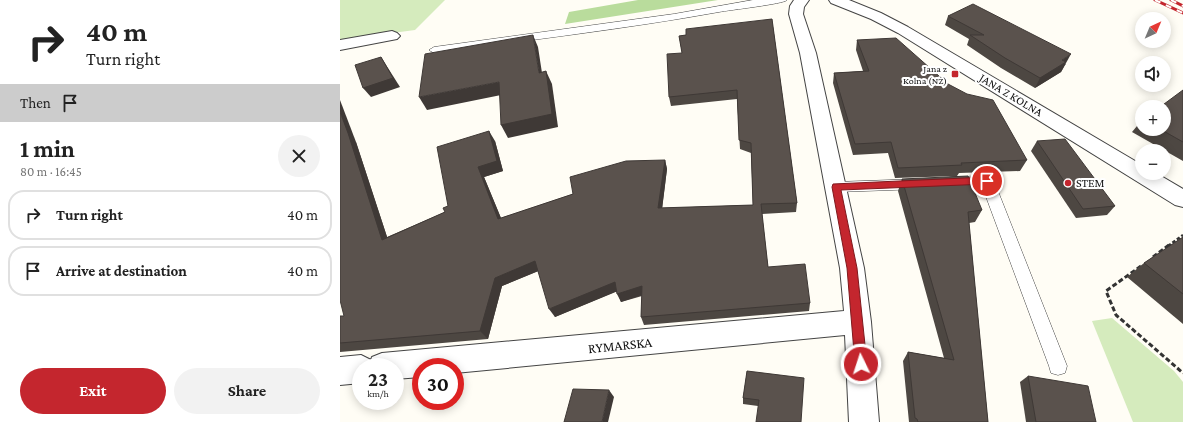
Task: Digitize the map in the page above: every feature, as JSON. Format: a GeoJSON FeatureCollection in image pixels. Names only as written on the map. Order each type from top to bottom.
{"type":"FeatureCollection","features":[{"type":"Feature","properties":{"kind":"street"},"geometry":{"type":"LineString","coordinates":[[802,0],[797,6],[796,14],[808,53],[852,268],[858,322],[864,422]]}},
{"type":"Feature","properties":{"kind":"street","name":"JANA Z KOLNA"},"geometry":{"type":"LineString","coordinates":[[836,0],[876,16],[903,30],[1183,199]]}},
{"type":"Feature","properties":{"kind":"street"},"geometry":{"type":"LineString","coordinates":[[340,45],[392,36]]}},
{"type":"Feature","properties":{"kind":"street","name":"RYMARSKA"},"geometry":{"type":"LineString","coordinates":[[404,365],[858,322]]}},
{"type":"Feature","properties":{"kind":"street"},"geometry":{"type":"LineString","coordinates":[[340,371],[352,370]]}},
{"type":"Feature","properties":{"kind":"lane"},"geometry":{"type":"LineString","coordinates":[[434,50],[636,23],[782,0]]}},
{"type":"Feature","properties":{"kind":"lane"},"geometry":{"type":"LineString","coordinates":[[836,187],[987,181],[1058,366]]}},
{"type":"Feature","properties":{"kind":"path"},"geometry":{"type":"LineString","coordinates":[[1151,258],[1183,235]]}},
{"type":"Feature","properties":{"kind":"path"},"geometry":{"type":"LineString","coordinates":[[1144,263],[1106,291],[1116,315],[1183,373]]}},
{"type":"Feature","properties":{"kind":"green space"},"geometry":{"type":"Polygon","coordinates":[[[340,0],[445,0],[415,30],[340,40],[340,0]]]}},
{"type":"Feature","properties":{"kind":"green space"},"geometry":{"type":"Polygon","coordinates":[[[638,0],[718,0],[565,24],[569,12],[638,0]]]}},
{"type":"Feature","properties":{"kind":"green space"},"geometry":{"type":"Polygon","coordinates":[[[1112,318],[1174,371],[1183,382],[1183,422],[1133,422],[1092,321],[1112,318]]]}},
{"type":"Feature","properties":{"kind":"building"},"geometry":{"type":"Polygon","coordinates":[[[973,4],[1071,54],[1062,60],[1066,62],[1040,78],[1005,58],[970,35],[984,35],[948,16],[973,4]]]}},
{"type":"Feature","properties":{"kind":"building"},"geometry":{"type":"Polygon","coordinates":[[[772,19],[797,203],[761,204],[768,267],[805,264],[810,303],[641,317],[642,286],[617,294],[615,282],[549,309],[535,261],[495,278],[480,331],[340,343],[340,316],[344,316],[340,300],[340,112],[382,240],[445,212],[443,208],[448,206],[437,147],[489,131],[497,161],[478,167],[498,219],[573,194],[570,177],[626,161],[665,160],[658,208],[753,205],[751,143],[739,140],[737,90],[669,97],[667,54],[682,53],[679,36],[686,35],[686,29],[772,19]]]}},
{"type":"Feature","properties":{"kind":"building"},"geometry":{"type":"Polygon","coordinates":[[[533,35],[539,73],[546,71],[552,114],[501,125],[499,82],[419,97],[425,54],[533,35]]]}},
{"type":"Feature","properties":{"kind":"building"},"geometry":{"type":"Polygon","coordinates":[[[896,38],[948,84],[967,94],[993,100],[1027,160],[898,168],[891,142],[855,144],[834,73],[869,71],[857,40],[896,38]]]}},
{"type":"Feature","properties":{"kind":"building"},"geometry":{"type":"Polygon","coordinates":[[[381,57],[393,78],[363,88],[355,65],[381,57]]]}},
{"type":"Feature","properties":{"kind":"building"},"geometry":{"type":"Polygon","coordinates":[[[1183,90],[1183,142],[1171,135],[1171,100],[1169,100],[1183,90]]]}},
{"type":"Feature","properties":{"kind":"building"},"geometry":{"type":"Polygon","coordinates":[[[1065,139],[1115,206],[1083,209],[1037,141],[1065,139]]]}},
{"type":"Feature","properties":{"kind":"building"},"geometry":{"type":"Polygon","coordinates":[[[968,176],[982,210],[968,212],[988,422],[918,422],[915,418],[908,352],[954,360],[902,179],[968,176]]]}},
{"type":"Feature","properties":{"kind":"building"},"geometry":{"type":"Polygon","coordinates":[[[1183,237],[1183,294],[1144,263],[1183,237]]]}},
{"type":"Feature","properties":{"kind":"building"},"geometry":{"type":"Polygon","coordinates":[[[747,371],[804,378],[801,422],[756,422],[759,400],[743,398],[747,371]]]}},
{"type":"Feature","properties":{"kind":"building"},"geometry":{"type":"Polygon","coordinates":[[[1028,376],[1088,386],[1096,422],[1036,422],[1028,376]]]}},
{"type":"Feature","properties":{"kind":"building"},"geometry":{"type":"Polygon","coordinates":[[[573,389],[609,390],[602,422],[564,422],[573,389]]]}},
{"type":"Feature","properties":{"kind":"railway"},"geometry":{"type":"LineString","coordinates":[[1155,0],[1183,13]]}},
{"type":"Feature","properties":{"kind":"railway"},"geometry":{"type":"LineString","coordinates":[[1171,0],[1183,6]]}},
{"type":"Feature","properties":{"kind":"place","name":"Jana z Kolna (NŻ)"},"geometry":{"type":"Point","coordinates":[955,74]}},
{"type":"Feature","properties":{"kind":"place","name":"STEM"},"geometry":{"type":"Point","coordinates":[1068,183]}},
{"type":"Feature","properties":{"kind":"route"},"geometry":{"type":"LineString","coordinates":[[861,364],[852,268],[836,187],[987,181]]}}]}
